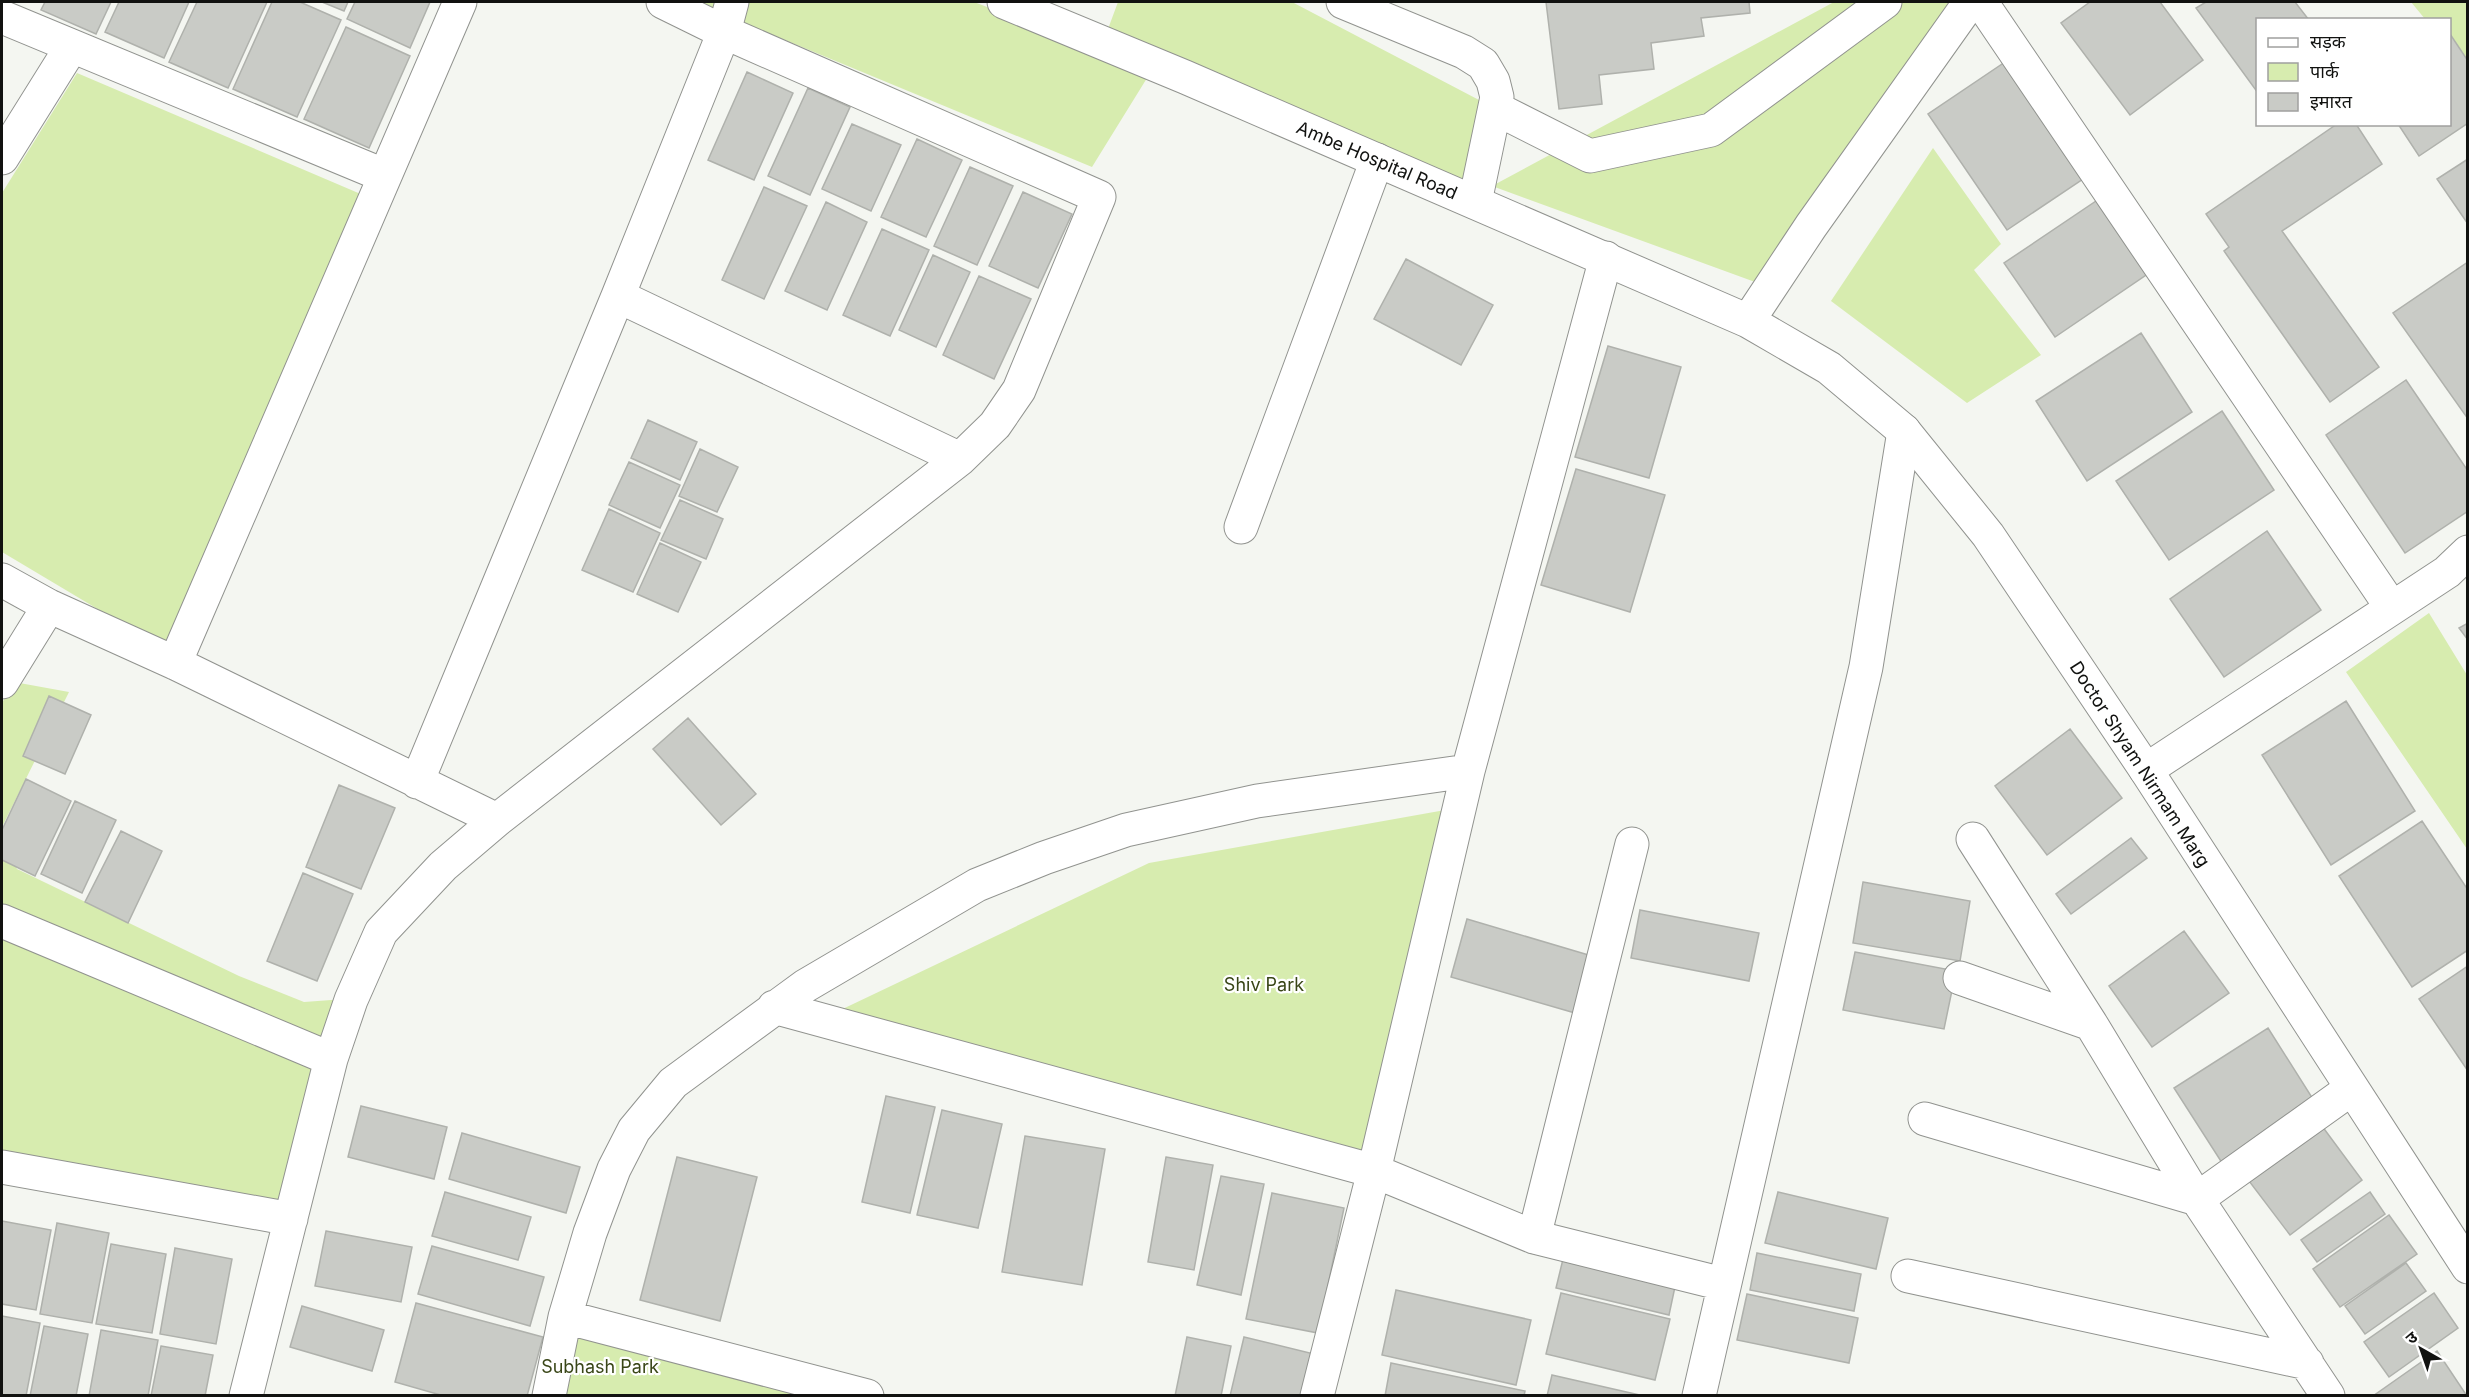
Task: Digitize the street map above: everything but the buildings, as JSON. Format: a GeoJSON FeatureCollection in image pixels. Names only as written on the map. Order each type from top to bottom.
{"type":"FeatureCollection","features":[{"type":"Feature","properties":{"kind":"street"},"geometry":{"type":"LineString","coordinates":[[175,663],[460,2]]}},
{"type":"Feature","properties":{"kind":"street"},"geometry":{"type":"LineString","coordinates":[[246,1395],[332,1059],[351,1000],[381,932],[443,866],[497,820],[960,459],[995,425],[1019,390],[1099,197],[728,17],[663,2]]}},
{"type":"Feature","properties":{"kind":"street","name":"Ambe Hospital Road"},"geometry":{"type":"LineString","coordinates":[[1004,2],[1748,321]]}},
{"type":"Feature","properties":{"kind":"street"},"geometry":{"type":"LineString","coordinates":[[1343,2],[1464,52],[1483,64],[1493,81],[1497,97],[1475,202]]}},
{"type":"Feature","properties":{"kind":"street"},"geometry":{"type":"LineString","coordinates":[[1495,108],[1590,156],[1711,130],[1885,2]]}},
{"type":"Feature","properties":{"kind":"street"},"geometry":{"type":"LineString","coordinates":[[1748,321],[1811,226],[1970,2]]}},
{"type":"Feature","properties":{"kind":"street"},"geometry":{"type":"LineString","coordinates":[[1981,2],[2392,608]]}},
{"type":"Feature","properties":{"kind":"street"},"geometry":{"type":"LineString","coordinates":[[2,17],[384,175]]}},
{"type":"Feature","properties":{"kind":"street"},"geometry":{"type":"LineString","coordinates":[[417,782],[618,296],[728,17]]}},
{"type":"Feature","properties":{"kind":"street"},"geometry":{"type":"LineString","coordinates":[[2,158],[72,46]]}},
{"type":"Feature","properties":{"kind":"street"},"geometry":{"type":"LineString","coordinates":[[1241,526],[1377,160]]}},
{"type":"Feature","properties":{"kind":"street"},"geometry":{"type":"LineString","coordinates":[[1317,1395],[1374,1171],[1468,771],[1605,258]]}},
{"type":"Feature","properties":{"kind":"street"},"geometry":{"type":"LineString","coordinates":[[618,296],[960,459]]}},
{"type":"Feature","properties":{"kind":"street","name":"Doctor Shyam Nirmam Marg"},"geometry":{"type":"LineString","coordinates":[[1748,321],[1829,368],[1904,431],[1988,536],[2145,770],[2468,1267]]}},
{"type":"Feature","properties":{"kind":"street"},"geometry":{"type":"LineString","coordinates":[[1699,1395],[1866,667],[1904,431]]}},
{"type":"Feature","properties":{"kind":"street"},"geometry":{"type":"LineString","coordinates":[[2145,770],[2447,572],[2468,552]]}},
{"type":"Feature","properties":{"kind":"street"},"geometry":{"type":"LineString","coordinates":[[2,580],[49,606],[175,663],[497,820]]}},
{"type":"Feature","properties":{"kind":"street"},"geometry":{"type":"LineString","coordinates":[[2,682],[49,606]]}},
{"type":"Feature","properties":{"kind":"street"},"geometry":{"type":"LineString","coordinates":[[549,1395],[565,1317],[590,1233],[614,1169],[634,1130],[673,1083],[804,986],[977,885],[1044,858],[1116,833],[1257,801],[1468,771]]}},
{"type":"Feature","properties":{"kind":"street"},"geometry":{"type":"LineString","coordinates":[[1973,839],[2091,1024],[2196,1199],[2328,1395]]}},
{"type":"Feature","properties":{"kind":"street"},"geometry":{"type":"LineString","coordinates":[[1534,1237],[1632,844]]}},
{"type":"Feature","properties":{"kind":"street"},"geometry":{"type":"LineString","coordinates":[[2,921],[332,1059]]}},
{"type":"Feature","properties":{"kind":"street"},"geometry":{"type":"LineString","coordinates":[[1960,978],[2091,1024]]}},
{"type":"Feature","properties":{"kind":"street"},"geometry":{"type":"LineString","coordinates":[[774,1007],[1374,1171],[1534,1237],[1723,1284]]}},
{"type":"Feature","properties":{"kind":"street"},"geometry":{"type":"LineString","coordinates":[[2196,1199],[2351,1089]]}},
{"type":"Feature","properties":{"kind":"street"},"geometry":{"type":"LineString","coordinates":[[1925,1119],[2196,1199]]}},
{"type":"Feature","properties":{"kind":"street"},"geometry":{"type":"LineString","coordinates":[[2,1167],[291,1219]]}},
{"type":"Feature","properties":{"kind":"street"},"geometry":{"type":"LineString","coordinates":[[1908,1276],[2307,1363]]}},
{"type":"Feature","properties":{"kind":"street"},"geometry":{"type":"LineString","coordinates":[[565,1317],[867,1395]]}},
{"type":"Feature","properties":{"kind":"green space"},"geometry":{"type":"Polygon","coordinates":[[[693,2],[974,2],[1152,70],[1092,167],[693,2]]]}},
{"type":"Feature","properties":{"kind":"green space"},"geometry":{"type":"Polygon","coordinates":[[[1118,2],[1292,2],[1500,111],[1467,184],[1108,29],[1118,2]]]}},
{"type":"Feature","properties":{"kind":"green space"},"geometry":{"type":"Polygon","coordinates":[[[1834,2],[1956,2],[1755,282],[1492,186],[1834,2]]]}},
{"type":"Feature","properties":{"kind":"green space"},"geometry":{"type":"Polygon","coordinates":[[[2411,2],[2467,2],[2467,74],[2451,52],[2451,18],[2424,18],[2411,2]]]}},
{"type":"Feature","properties":{"kind":"green space"},"geometry":{"type":"Polygon","coordinates":[[[77,73],[363,195],[168,651],[2,552],[2,193],[77,73]]]}},
{"type":"Feature","properties":{"kind":"green space"},"geometry":{"type":"Polygon","coordinates":[[[1933,148],[2001,244],[1974,270],[2041,355],[1967,403],[1831,301],[1933,148]]]}},
{"type":"Feature","properties":{"kind":"green space"},"geometry":{"type":"Polygon","coordinates":[[[2429,613],[2467,675],[2467,849],[2346,672],[2429,613]]]}},
{"type":"Feature","properties":{"kind":"green space"},"geometry":{"type":"Polygon","coordinates":[[[14,682],[69,692],[2,827],[2,703],[14,682]]]}},
{"type":"Feature","properties":{"kind":"green space","name":"Shiv Park"},"geometry":{"type":"Polygon","coordinates":[[[1462,807],[1360,1155],[830,1015],[1149,863],[1462,807]]]}},
{"type":"Feature","properties":{"kind":"green space"},"geometry":{"type":"Polygon","coordinates":[[[2,838],[17,869],[239,976],[304,1002],[345,999],[294,1205],[2,1156],[2,838]]]}},
{"type":"Feature","properties":{"kind":"green space","name":"Subhash Park"},"geometry":{"type":"Polygon","coordinates":[[[577,1328],[811,1396],[556,1396],[577,1328]]]}}]}
